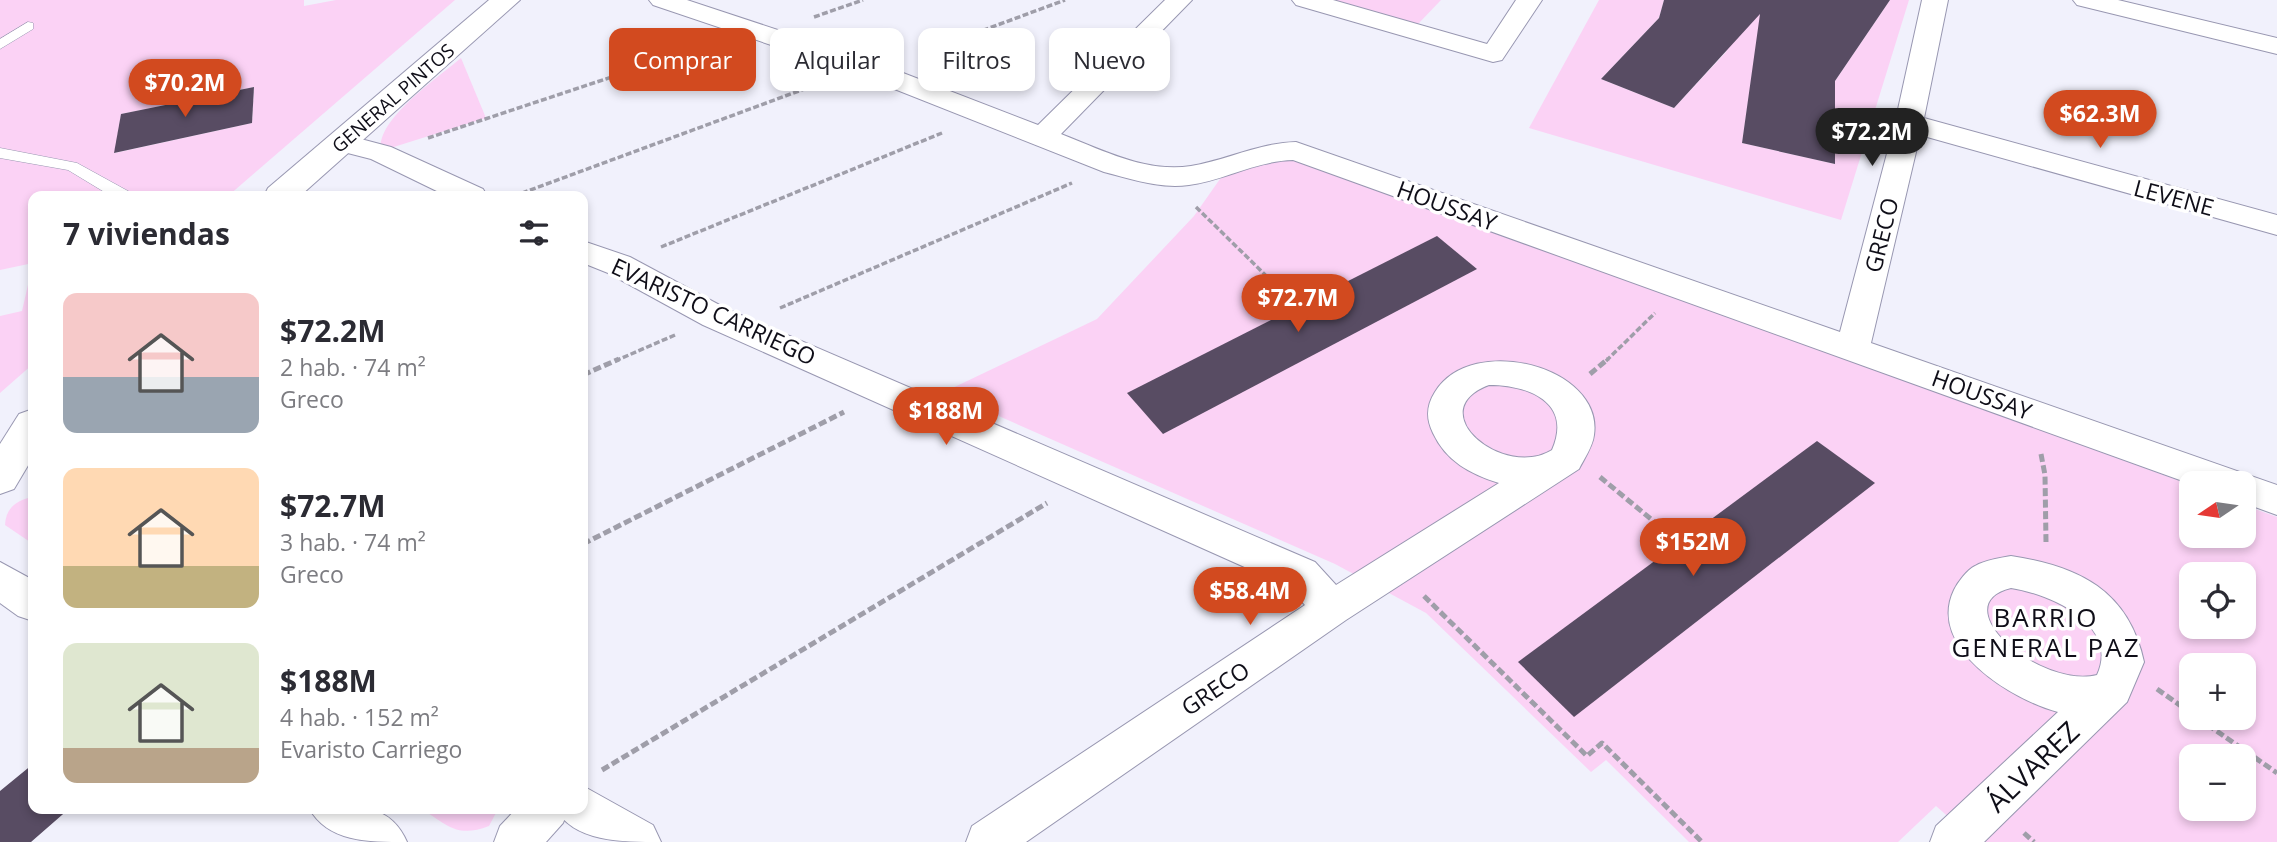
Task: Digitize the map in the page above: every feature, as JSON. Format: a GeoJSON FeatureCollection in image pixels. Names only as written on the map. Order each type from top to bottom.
{"type":"FeatureCollection","features":[{"type":"Feature","properties":{"kind":"street","name":"GENERAL PINTOS"},"geometry":{"type":"LineString","coordinates":[[287,191],[506,0]]}},
{"type":"Feature","properties":{"kind":"street","name":"HOUSSAY"},"geometry":{"type":"LineString","coordinates":[[662,0],[747,28]]}},
{"type":"Feature","properties":{"kind":"street"},"geometry":{"type":"LineString","coordinates":[[1042,136],[1179,0]]}},
{"type":"Feature","properties":{"kind":"street"},"geometry":{"type":"LineString","coordinates":[[1305,0],[1493,54],[1529,0]]}},
{"type":"Feature","properties":{"kind":"street","name":"GRECO"},"geometry":{"type":"LineString","coordinates":[[1853,347],[1909,123],[1935,0]]}},
{"type":"Feature","properties":{"kind":"street"},"geometry":{"type":"LineString","coordinates":[[2086,0],[2277,46]]}},
{"type":"Feature","properties":{"kind":"street","name":"HOUSSAY"},"geometry":{"type":"LineString","coordinates":[[904,84],[1114,165],[1149,175],[1175,177],[1204,172],[1271,150],[1296,151],[2195,471]]}},
{"type":"Feature","properties":{"kind":"street","name":"LEVENE"},"geometry":{"type":"LineString","coordinates":[[1909,123],[2277,225]]}},
{"type":"Feature","properties":{"kind":"street"},"geometry":{"type":"LineString","coordinates":[[342,143],[381,153],[461,191]]}},
{"type":"Feature","properties":{"kind":"street","name":"EVARISTO CARRIEGO"},"geometry":{"type":"LineString","coordinates":[[588,253],[618,265],[726,322],[887,390],[1301,574],[1332,608]]}},
{"type":"Feature","properties":{"kind":"street","name":"GRECO"},"geometry":{"type":"LineString","coordinates":[[988,842],[1332,608],[1566,459],[1576,446],[1579,430],[1576,414],[1565,399],[1549,386],[1510,372],[1488,372],[1469,377],[1455,387],[1446,401],[1445,417],[1451,434],[1464,450],[1483,463],[1506,471],[1529,472],[1550,468]]}},
{"type":"Feature","properties":{"kind":"street"},"geometry":{"type":"LineString","coordinates":[[9,474],[28,434]]}},
{"type":"Feature","properties":{"kind":"street"},"geometry":{"type":"LineString","coordinates":[[2256,492],[2277,500]]}},
{"type":"Feature","properties":{"kind":"street","name":"ÁLVAREZ"},"geometry":{"type":"LineString","coordinates":[[1952,842],[2112,689],[2123,675],[2126,658],[2120,637],[2097,608],[2063,584],[2014,572],[1993,575],[1978,584],[1970,599],[1969,617],[1978,638],[1994,658],[2016,676],[2043,689],[2069,696],[2093,696],[2112,689]]}},
{"type":"Feature","properties":{"kind":"street"},"geometry":{"type":"LineString","coordinates":[[0,580],[28,600]]}},
{"type":"Feature","properties":{"kind":"street"},"geometry":{"type":"LineString","coordinates":[[588,792],[636,842]]}},
{"type":"Feature","properties":{"kind":"street"},"geometry":{"type":"LineString","coordinates":[[342,814],[382,842]]}},
{"type":"Feature","properties":{"kind":"street"},"geometry":{"type":"LineString","coordinates":[[516,842],[542,814]]}},
{"type":"Feature","properties":{"kind":"lane"},"geometry":{"type":"LineString","coordinates":[[0,45],[28,26]]}},
{"type":"Feature","properties":{"kind":"lane"},"geometry":{"type":"LineString","coordinates":[[0,153],[72,166],[114,191]]}},
{"type":"Feature","properties":{"kind":"path"},"geometry":{"type":"LineString","coordinates":[[904,56],[1065,0]]}},
{"type":"Feature","properties":{"kind":"path"},"geometry":{"type":"LineString","coordinates":[[381,153],[609,78]]}},
{"type":"Feature","properties":{"kind":"path"},"geometry":{"type":"LineString","coordinates":[[528,191],[807,91]]}},
{"type":"Feature","properties":{"kind":"path"},"geometry":{"type":"LineString","coordinates":[[618,265],[984,116]]}},
{"type":"Feature","properties":{"kind":"path"},"geometry":{"type":"LineString","coordinates":[[588,373],[726,322],[1114,165]]}},
{"type":"Feature","properties":{"kind":"path"},"geometry":{"type":"LineString","coordinates":[[1149,175],[1210,218],[1298,307]]}},
{"type":"Feature","properties":{"kind":"path"},"geometry":{"type":"LineString","coordinates":[[1549,386],[1592,373],[1620,348],[1637,326],[1657,311]]}},
{"type":"Feature","properties":{"kind":"path"},"geometry":{"type":"LineString","coordinates":[[588,541],[887,390]]}},
{"type":"Feature","properties":{"kind":"path"},"geometry":{"type":"LineString","coordinates":[[2004,403],[2036,440],[2047,468],[2041,525],[2050,557],[2063,584]]}},
{"type":"Feature","properties":{"kind":"path"},"geometry":{"type":"LineString","coordinates":[[588,790],[1087,480]]}},
{"type":"Feature","properties":{"kind":"path"},"geometry":{"type":"LineString","coordinates":[[1608,481],[1680,542]]}},
{"type":"Feature","properties":{"kind":"path"},"geometry":{"type":"LineString","coordinates":[[1395,568],[1587,756],[1602,743],[1702,842]]}},
{"type":"Feature","properties":{"kind":"path"},"geometry":{"type":"LineString","coordinates":[[2214,730],[2277,773]]}},
{"type":"Feature","properties":{"kind":"shaded area"},"geometry":{"type":"Polygon","coordinates":[[[0,0],[304,0],[304,6],[336,0],[455,0],[234,191],[28,191],[28,264],[0,270],[0,0]],[[254,87],[121,114],[115,153],[252,123],[254,87]]]}},
{"type":"Feature","properties":{"kind":"shaded area"},"geometry":{"type":"Polygon","coordinates":[[[1328,0],[1441,0],[1418,24],[1328,0]]]}},
{"type":"Feature","properties":{"kind":"shaded area"},"geometry":{"type":"Polygon","coordinates":[[[1599,0],[1664,0],[1659,18],[1601,79],[1674,108],[1726,52],[1738,18],[1797,0],[1754,61],[1742,143],[1835,164],[1835,81],[1890,0],[1909,0],[1841,220],[1529,128],[1599,0]]]}},
{"type":"Feature","properties":{"kind":"shaded area"},"geometry":{"type":"Polygon","coordinates":[[[461,58],[486,118],[381,151],[382,139],[398,113],[461,58]]]}},
{"type":"Feature","properties":{"kind":"shaded area"},"geometry":{"type":"Polygon","coordinates":[[[1275,158],[1303,160],[2179,481],[2179,548],[2256,548],[2256,509],[2277,517],[2277,842],[1977,842],[1936,806],[1898,842],[1689,842],[1606,760],[1591,772],[1426,613],[1335,564],[944,392],[1097,319],[1194,216],[1220,179],[1243,166],[1275,158]]]}},
{"type":"Feature","properties":{"kind":"shaded area"},"geometry":{"type":"Polygon","coordinates":[[[28,285],[28,368],[0,393],[0,316],[22,311],[28,285]]]}},
{"type":"Feature","properties":{"kind":"shaded area"},"geometry":{"type":"Polygon","coordinates":[[[28,498],[28,541],[5,525],[10,509],[28,498]]]}},
{"type":"Feature","properties":{"kind":"shaded area"},"geometry":{"type":"Polygon","coordinates":[[[429,814],[495,814],[489,826],[469,831],[439,821],[429,814]]]}},
{"type":"Feature","properties":{"kind":"building"},"geometry":{"type":"Polygon","coordinates":[[[1664,0],[1890,0],[1835,81],[1835,164],[1742,143],[1760,14],[1674,108],[1601,79],[1659,18],[1664,0]]]}},
{"type":"Feature","properties":{"kind":"building"},"geometry":{"type":"Polygon","coordinates":[[[254,87],[252,123],[114,153],[121,114],[254,87]]]}},
{"type":"Feature","properties":{"kind":"building"},"geometry":{"type":"Polygon","coordinates":[[[1437,236],[1477,269],[1163,434],[1127,393],[1437,236]]]}},
{"type":"Feature","properties":{"kind":"building"},"geometry":{"type":"Polygon","coordinates":[[[1817,441],[1875,483],[1574,717],[1518,662],[1817,441]]]}},
{"type":"Feature","properties":{"kind":"building"},"geometry":{"type":"Polygon","coordinates":[[[28,768],[28,814],[63,814],[31,842],[0,842],[0,791],[28,768]]]}},
{"type":"Feature","properties":{"kind":"district","name":"BARRIO GENERAL PAZ"},"geometry":{"type":"Point","coordinates":[2046,632]}}]}
